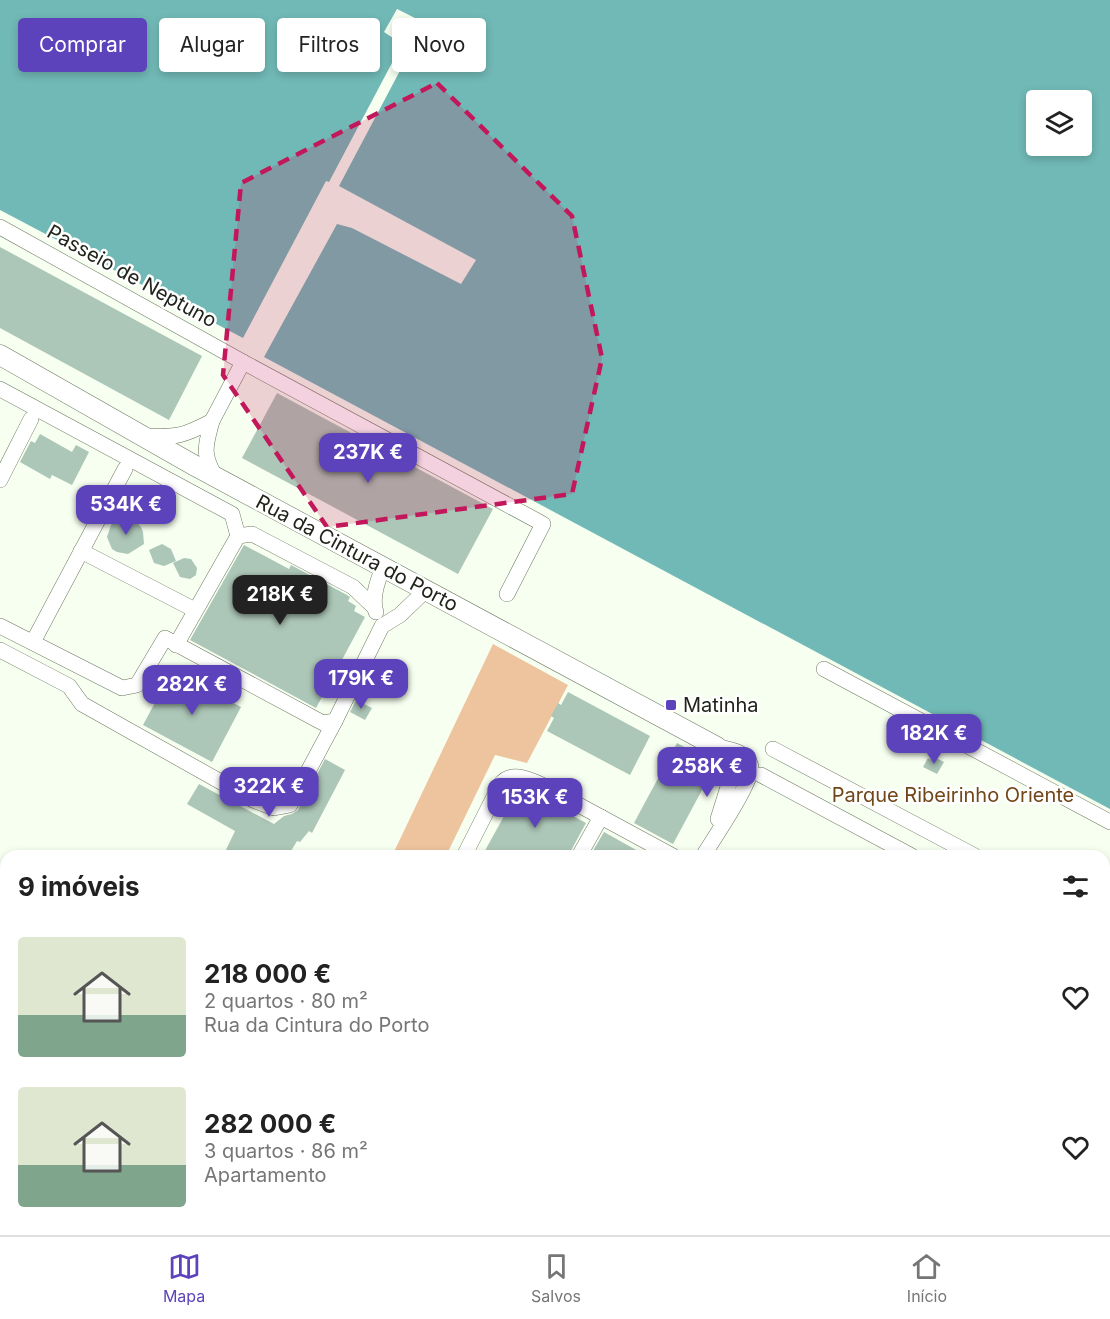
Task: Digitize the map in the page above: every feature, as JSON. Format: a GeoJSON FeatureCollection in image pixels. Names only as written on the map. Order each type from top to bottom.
{"type":"FeatureCollection","features":[{"type":"Feature","properties":{"kind":"main road","name":"Rua da Cintura do Porto"},"geometry":{"type":"LineString","coordinates":[[0,355],[216,477],[717,747]]}},
{"type":"Feature","properties":{"kind":"street","name":"Passeio de Neptuno"},"geometry":{"type":"LineString","coordinates":[[0,227],[243,362],[543,524],[507,594]]}},
{"type":"Feature","properties":{"kind":"street"},"geometry":{"type":"LineString","coordinates":[[216,477],[207,462],[204,451],[212,421],[243,362]]}},
{"type":"Feature","properties":{"kind":"street"},"geometry":{"type":"LineString","coordinates":[[0,389],[232,514],[238,536],[176,645]]}},
{"type":"Feature","properties":{"kind":"street"},"geometry":{"type":"LineString","coordinates":[[1,475],[31,419]]}},
{"type":"Feature","properties":{"kind":"street"},"geometry":{"type":"LineString","coordinates":[[140,435],[176,437],[212,421]]}},
{"type":"Feature","properties":{"kind":"street"},"geometry":{"type":"LineString","coordinates":[[33,642],[124,469]]}},
{"type":"Feature","properties":{"kind":"street"},"geometry":{"type":"LineString","coordinates":[[238,536],[252,534],[353,587],[374,607],[382,626]]}},
{"type":"Feature","properties":{"kind":"street"},"geometry":{"type":"LineString","coordinates":[[81,551],[195,610]]}},
{"type":"Feature","properties":{"kind":"street"},"geometry":{"type":"LineString","coordinates":[[374,607],[377,583],[383,567]]}},
{"type":"Feature","properties":{"kind":"street"},"geometry":{"type":"LineString","coordinates":[[0,650],[69,686],[82,704],[253,800],[274,808],[290,805],[382,626],[400,615],[426,590]]}},
{"type":"Feature","properties":{"kind":"street"},"geometry":{"type":"LineString","coordinates":[[0,626],[122,688],[137,686],[165,638],[323,723],[335,721]]}},
{"type":"Feature","properties":{"kind":"street"},"geometry":{"type":"LineString","coordinates":[[824,669],[1110,822]]}},
{"type":"Feature","properties":{"kind":"street"},"geometry":{"type":"LineString","coordinates":[[707,850],[746,783],[751,768],[748,760],[741,754],[717,747]]}},
{"type":"Feature","properties":{"kind":"street"},"geometry":{"type":"LineString","coordinates":[[773,749],[964,850]]}},
{"type":"Feature","properties":{"kind":"street"},"geometry":{"type":"LineString","coordinates":[[761,775],[901,850]]}},
{"type":"Feature","properties":{"kind":"street"},"geometry":{"type":"LineString","coordinates":[[467,850],[500,785],[506,777],[515,776],[530,780],[662,850]]}},
{"type":"Feature","properties":{"kind":"street"},"geometry":{"type":"LineString","coordinates":[[582,850],[601,817]]}},
{"type":"Feature","properties":{"kind":"highlighted area"},"geometry":{"type":"Polygon","coordinates":[[[437,83],[572,216],[602,358],[572,494],[327,527],[223,375],[241,183],[437,83]]]}},
{"type":"Feature","properties":{"kind":"shaded area"},"geometry":{"type":"Polygon","coordinates":[[[493,644],[568,685],[527,763],[495,755],[449,850],[395,850],[493,644]]]}},
{"type":"Feature","properties":{"kind":"water"},"geometry":{"type":"Polygon","coordinates":[[[0,0],[1110,0],[1110,809],[264,357],[337,224],[352,228],[461,284],[476,260],[339,186],[399,72],[486,72],[486,18],[415,18],[397,9],[384,32],[392,37],[392,63],[243,338],[0,210],[0,0]]]}},
{"type":"Feature","properties":{"kind":"building"},"geometry":{"type":"Polygon","coordinates":[[[0,247],[202,356],[169,420],[0,328],[0,247]]]}},
{"type":"Feature","properties":{"kind":"building"},"geometry":{"type":"Polygon","coordinates":[[[277,393],[493,509],[458,574],[242,458],[277,393]]]}},
{"type":"Feature","properties":{"kind":"building"},"geometry":{"type":"Polygon","coordinates":[[[40,434],[72,452],[76,445],[89,452],[72,485],[52,475],[50,479],[20,462],[31,441],[35,443],[40,434]]]}},
{"type":"Feature","properties":{"kind":"building"},"geometry":{"type":"Polygon","coordinates":[[[92,488],[101,493],[91,511],[82,506],[92,488]]]}},
{"type":"Feature","properties":{"kind":"building"},"geometry":{"type":"Polygon","coordinates":[[[121,518],[133,519],[143,532],[144,544],[128,554],[112,549],[107,537],[111,525],[121,518]]]}},
{"type":"Feature","properties":{"kind":"building"},"geometry":{"type":"Polygon","coordinates":[[[162,544],[171,549],[176,561],[164,566],[154,563],[149,550],[162,544]]]}},
{"type":"Feature","properties":{"kind":"building"},"geometry":{"type":"Polygon","coordinates":[[[244,545],[289,569],[291,565],[347,595],[350,597],[348,601],[356,606],[354,611],[365,617],[316,708],[190,640],[244,545]]]}},
{"type":"Feature","properties":{"kind":"building"},"geometry":{"type":"Polygon","coordinates":[[[184,558],[191,559],[197,568],[196,575],[190,579],[180,577],[173,563],[184,558]]]}},
{"type":"Feature","properties":{"kind":"building"},"geometry":{"type":"Polygon","coordinates":[[[172,671],[241,707],[212,762],[143,725],[172,671]]]}},
{"type":"Feature","properties":{"kind":"building"},"geometry":{"type":"Polygon","coordinates":[[[568,692],[650,736],[630,775],[547,731],[558,703],[561,705],[568,692]]]}},
{"type":"Feature","properties":{"kind":"building"},"geometry":{"type":"Polygon","coordinates":[[[356,700],[372,708],[365,720],[350,712],[356,700]]]}},
{"type":"Feature","properties":{"kind":"building"},"geometry":{"type":"Polygon","coordinates":[[[677,743],[716,764],[673,844],[634,823],[677,743]]]}},
{"type":"Feature","properties":{"kind":"building"},"geometry":{"type":"Polygon","coordinates":[[[934,757],[944,762],[937,774],[923,767],[928,758],[932,760],[934,757]]]}},
{"type":"Feature","properties":{"kind":"building"},"geometry":{"type":"Polygon","coordinates":[[[325,759],[345,770],[312,833],[309,831],[300,842],[297,841],[292,850],[226,850],[235,831],[187,804],[199,784],[274,824],[284,816],[298,810],[325,759]]]}},
{"type":"Feature","properties":{"kind":"building"},"geometry":{"type":"Polygon","coordinates":[[[520,787],[586,823],[571,850],[485,850],[520,787]]]}},
{"type":"Feature","properties":{"kind":"building"},"geometry":{"type":"Polygon","coordinates":[[[604,832],[636,850],[594,850],[604,832]]]}},
{"type":"Feature","properties":{"kind":"place","name":"Matinha"},"geometry":{"type":"Point","coordinates":[671,705]}},
{"type":"Feature","properties":{"kind":"park label","name":"Parque Ribeirinho Oriente"},"geometry":{"type":"Point","coordinates":[953,795]}}]}
